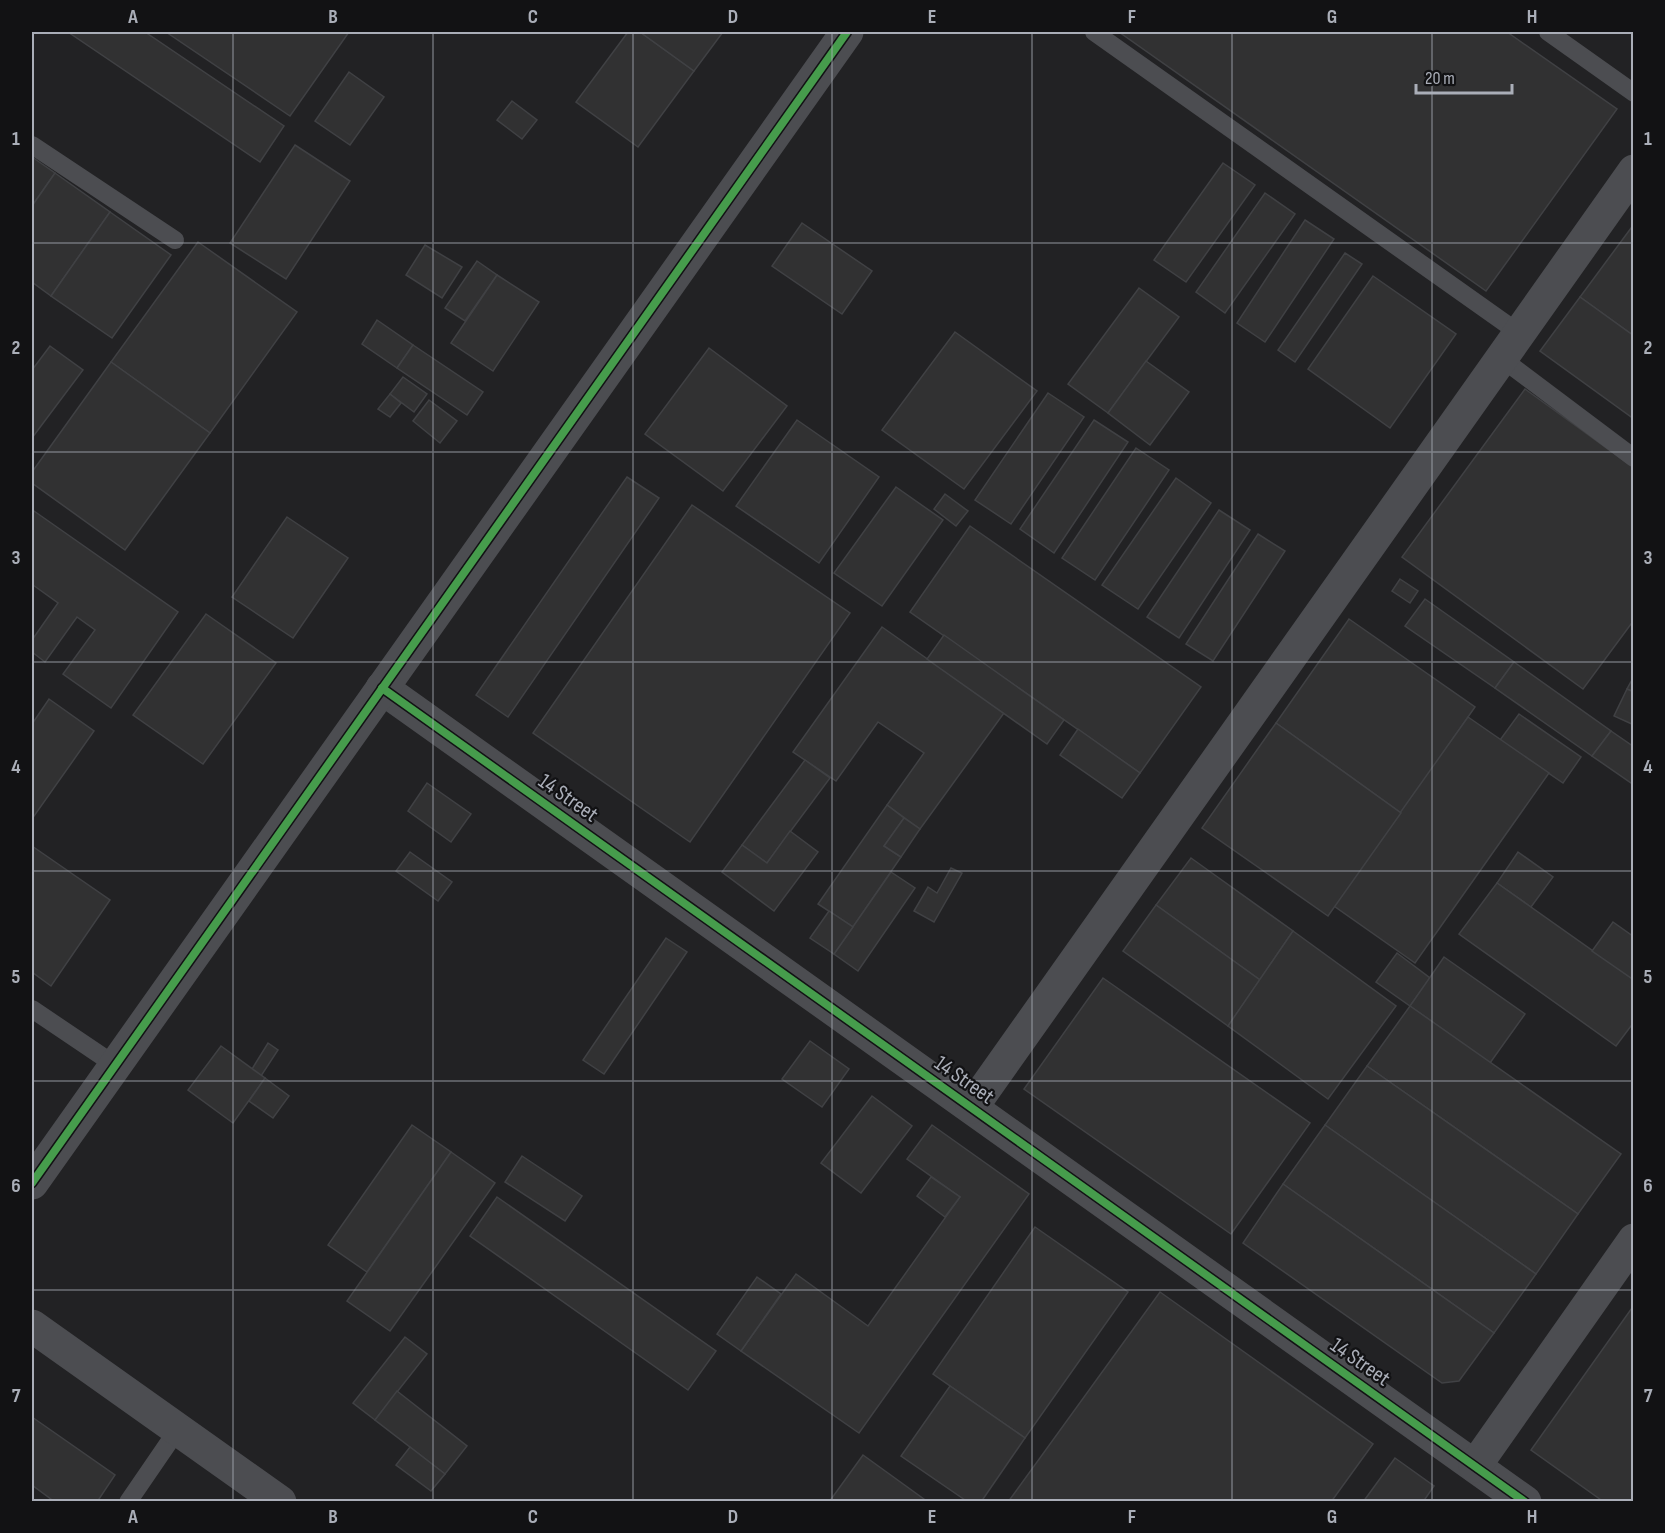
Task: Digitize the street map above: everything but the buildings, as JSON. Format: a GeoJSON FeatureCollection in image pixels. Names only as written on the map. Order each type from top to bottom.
{"type":"FeatureCollection","features":[{"type":"Feature","properties":{"kind":"street"},"geometry":{"type":"LineString","coordinates":[[32,1183],[847,32]]}},
{"type":"Feature","properties":{"kind":"street"},"geometry":{"type":"LineString","coordinates":[[972,1107],[1634,171]]}},
{"type":"Feature","properties":{"kind":"street","name":"14 Street"},"geometry":{"type":"LineString","coordinates":[[382,688],[1525,1502]]}},
{"type":"Feature","properties":{"kind":"street"},"geometry":{"type":"LineString","coordinates":[[1475,1466],[1634,1240]]}},
{"type":"Feature","properties":{"kind":"street"},"geometry":{"type":"LineString","coordinates":[[32,1326],[280,1502]]}},
{"type":"Feature","properties":{"kind":"lane"},"geometry":{"type":"LineString","coordinates":[[1094,32],[1510,346],[1634,458]]}},
{"type":"Feature","properties":{"kind":"lane"},"geometry":{"type":"LineString","coordinates":[[1548,32],[1634,93]]}},
{"type":"Feature","properties":{"kind":"lane"},"geometry":{"type":"LineString","coordinates":[[32,145],[175,240]]}},
{"type":"Feature","properties":{"kind":"lane"},"geometry":{"type":"LineString","coordinates":[[32,1010],[115,1065]]}},
{"type":"Feature","properties":{"kind":"lane"},"geometry":{"type":"LineString","coordinates":[[128,1502],[177,1429]]}},
{"type":"Feature","properties":{"kind":"shaded area"},"geometry":{"type":"Polygon","coordinates":[[[32,32],[1633,32],[1633,1501],[32,1501],[32,32]]]}},
{"type":"Feature","properties":{"kind":"cycle path"},"geometry":{"type":"LineString","coordinates":[[32,1183],[847,32]]}},
{"type":"Feature","properties":{"kind":"cycle path"},"geometry":{"type":"LineString","coordinates":[[382,688],[1525,1502]]}}]}
